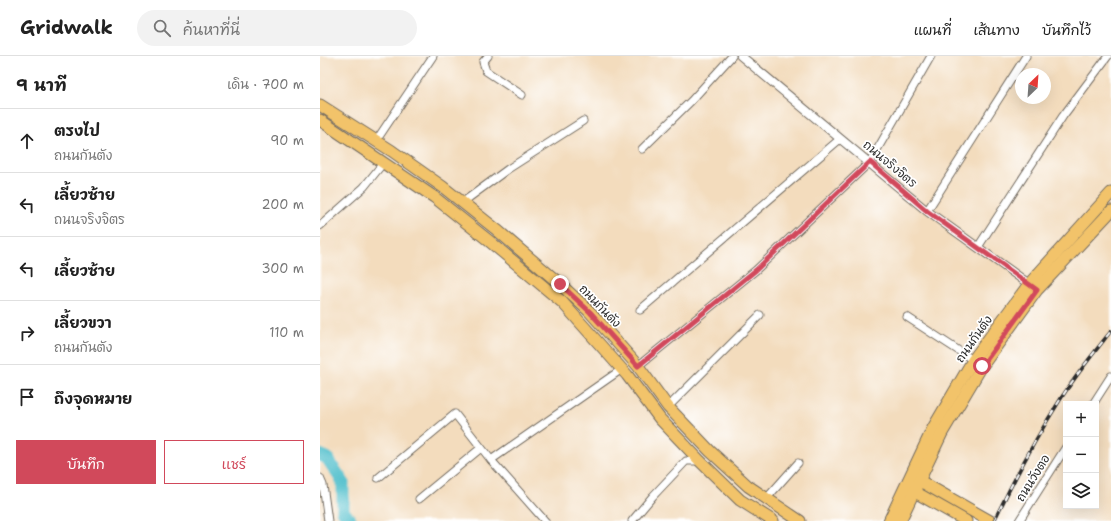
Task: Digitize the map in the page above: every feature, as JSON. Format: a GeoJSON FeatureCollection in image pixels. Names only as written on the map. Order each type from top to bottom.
{"type":"FeatureCollection","features":[{"type":"Feature","properties":{"kind":"main road","name":"ถนนกันตัง"},"geometry":{"type":"LineString","coordinates":[[320,105],[443,187],[538,265],[590,312],[638,366],[668,407],[710,451],[748,486],[800,521]]}},
{"type":"Feature","properties":{"kind":"main road"},"geometry":{"type":"LineString","coordinates":[[323,121],[332,113]]}},
{"type":"Feature","properties":{"kind":"main road","name":"ถนนกันตัง"},"geometry":{"type":"LineString","coordinates":[[323,121],[434,197],[562,302],[624,372],[660,419],[700,461],[740,500],[773,521]]}},
{"type":"Feature","properties":{"kind":"main road"},"geometry":{"type":"LineString","coordinates":[[434,197],[443,187]]}},
{"type":"Feature","properties":{"kind":"main road","name":"ถนนกันตัง"},"geometry":{"type":"LineString","coordinates":[[970,376],[973,360],[1111,193]]}},
{"type":"Feature","properties":{"kind":"main road","name":"ถนนกันตัง"},"geometry":{"type":"LineString","coordinates":[[900,521],[915,478],[942,433],[970,376],[1033,287],[1111,211]]}},
{"type":"Feature","properties":{"kind":"main road"},"geometry":{"type":"LineString","coordinates":[[529,274],[538,265]]}},
{"type":"Feature","properties":{"kind":"main road"},"geometry":{"type":"LineString","coordinates":[[624,372],[638,366]]}},
{"type":"Feature","properties":{"kind":"main road"},"geometry":{"type":"LineString","coordinates":[[700,461],[710,451]]}},
{"type":"Feature","properties":{"kind":"main road"},"geometry":{"type":"LineString","coordinates":[[915,478],[990,521]]}},
{"type":"Feature","properties":{"kind":"main road","name":"ถนนกันตัง"},"geometry":{"type":"LineString","coordinates":[[889,521],[910,489]]}},
{"type":"Feature","properties":{"kind":"main road"},"geometry":{"type":"LineString","coordinates":[[910,489],[966,521]]}},
{"type":"Feature","properties":{"kind":"street"},"geometry":{"type":"LineString","coordinates":[[376,141],[433,56]]}},
{"type":"Feature","properties":{"kind":"street"},"geometry":{"type":"LineString","coordinates":[[488,56],[483,62],[486,71],[522,95]]}},
{"type":"Feature","properties":{"kind":"street"},"geometry":{"type":"LineString","coordinates":[[642,149],[732,56]]}},
{"type":"Feature","properties":{"kind":"street","name":"ถนนจริงจิตร"},"geometry":{"type":"LineString","coordinates":[[741,56],[927,211],[1033,287]]}},
{"type":"Feature","properties":{"kind":"street"},"geometry":{"type":"LineString","coordinates":[[638,366],[756,270],[870,162],[931,56]]}},
{"type":"Feature","properties":{"kind":"street"},"geometry":{"type":"LineString","coordinates":[[927,211],[1026,56]]}},
{"type":"Feature","properties":{"kind":"street"},"geometry":{"type":"LineString","coordinates":[[978,247],[1063,116],[1108,56]]}},
{"type":"Feature","properties":{"kind":"street"},"geometry":{"type":"LineString","coordinates":[[463,202],[508,169],[583,121]]}},
{"type":"Feature","properties":{"kind":"street"},"geometry":{"type":"LineString","coordinates":[[640,310],[840,139]]}},
{"type":"Feature","properties":{"kind":"street"},"geometry":{"type":"LineString","coordinates":[[320,226],[364,187],[384,162]]}},
{"type":"Feature","properties":{"kind":"street"},"geometry":{"type":"LineString","coordinates":[[668,407],[760,315]]}},
{"type":"Feature","properties":{"kind":"street"},"geometry":{"type":"LineString","coordinates":[[907,317],[973,360]]}},
{"type":"Feature","properties":{"kind":"street"},"geometry":{"type":"LineString","coordinates":[[491,460],[624,372]]}},
{"type":"Feature","properties":{"kind":"street"},"geometry":{"type":"LineString","coordinates":[[1095,401],[1111,376]]}},
{"type":"Feature","properties":{"kind":"street"},"geometry":{"type":"LineString","coordinates":[[378,478],[455,414],[491,460],[545,521]]}},
{"type":"Feature","properties":{"kind":"street"},"geometry":{"type":"LineString","coordinates":[[419,499],[481,448]]}},
{"type":"Feature","properties":{"kind":"street","name":"ถนนวังตอ"},"geometry":{"type":"LineString","coordinates":[[1019,521],[1063,452]]}},
{"type":"Feature","properties":{"kind":"street"},"geometry":{"type":"LineString","coordinates":[[632,521],[686,461],[700,461]]}},
{"type":"Feature","properties":{"kind":"street"},"geometry":{"type":"LineString","coordinates":[[766,499],[798,463]]}},
{"type":"Feature","properties":{"kind":"street"},"geometry":{"type":"LineString","coordinates":[[320,478],[328,521]]}},
{"type":"Feature","properties":{"kind":"waterway"},"geometry":{"type":"LineString","coordinates":[[320,455],[327,458],[343,482],[343,511],[351,521]]}},
{"type":"Feature","properties":{"kind":"railway"},"geometry":{"type":"LineString","coordinates":[[994,521],[1042,429],[1066,391],[1111,331]]}},
{"type":"Feature","properties":{"kind":"route"},"geometry":{"type":"LineString","coordinates":[[560,284],[590,312],[638,366],[756,270],[870,162],[927,211],[1037,290],[982,366]]}}]}
